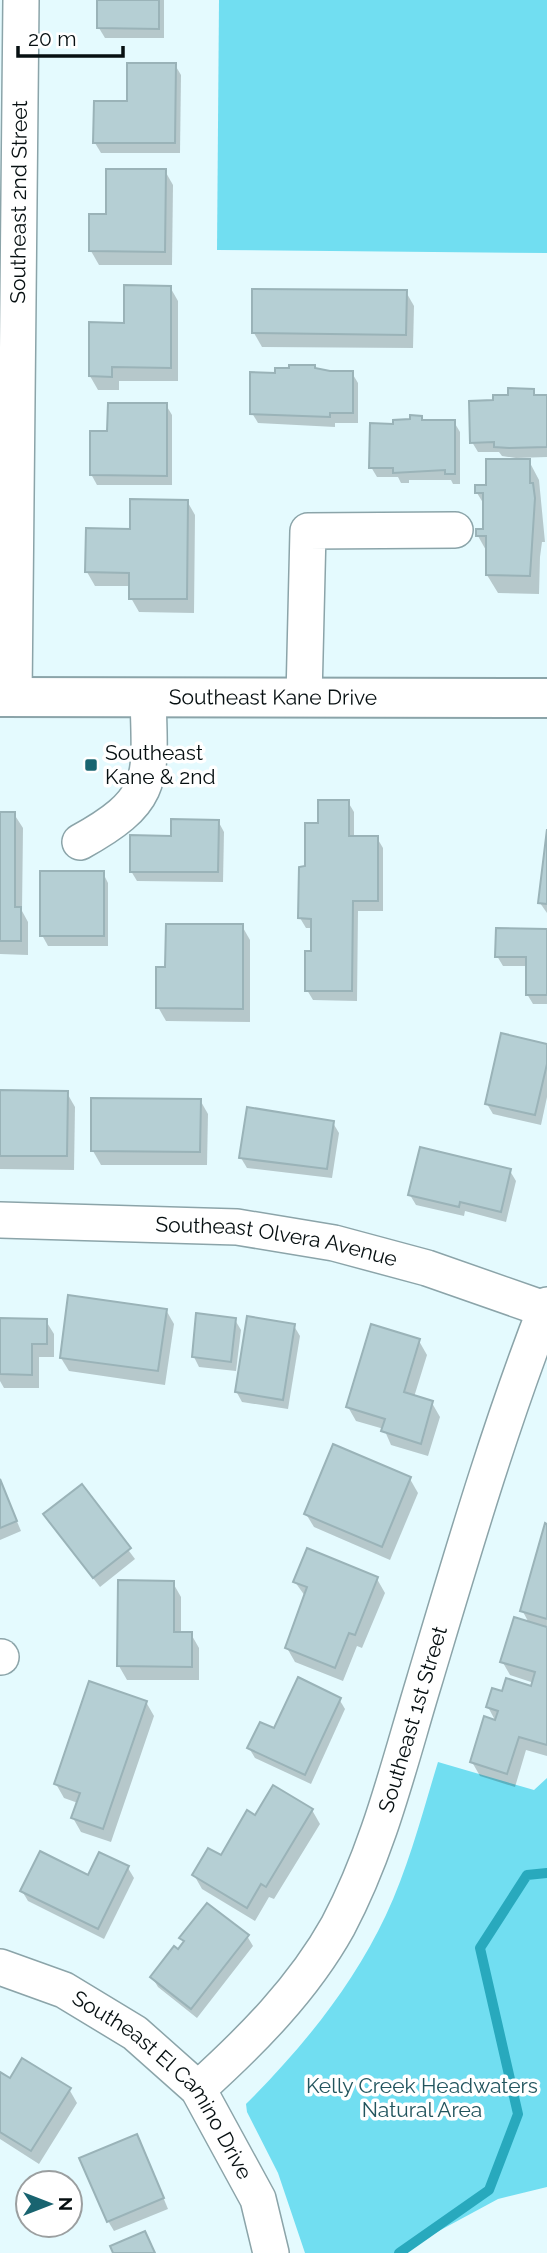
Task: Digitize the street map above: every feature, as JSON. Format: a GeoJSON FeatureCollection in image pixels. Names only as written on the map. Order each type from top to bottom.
{"type":"FeatureCollection","features":[{"type":"Feature","properties":{"kind":"main road","name":"Southeast Kane Drive"},"geometry":{"type":"LineString","coordinates":[[7,697],[547,698]]}},
{"type":"Feature","properties":{"kind":"street","name":"Southeast 2nd Street"},"geometry":{"type":"LineString","coordinates":[[7,697],[9,251],[21,0]]}},
{"type":"Feature","properties":{"kind":"street"},"geometry":{"type":"LineString","coordinates":[[304,697],[308,531],[456,530]]}},
{"type":"Feature","properties":{"kind":"street"},"geometry":{"type":"LineString","coordinates":[[80,842],[115,822],[146,784],[149,767],[148,697]]}},
{"type":"Feature","properties":{"kind":"street","name":"Southeast Olvera Avenue"},"geometry":{"type":"LineString","coordinates":[[0,1220],[237,1227],[334,1243],[426,1268],[546,1308]]}},
{"type":"Feature","properties":{"kind":"street","name":"Southeast 1st Street"},"geometry":{"type":"LineString","coordinates":[[198,2089],[256,2036],[285,2002],[337,1927],[374,1848],[486,1473],[546,1308]]}},
{"type":"Feature","properties":{"kind":"street","name":"Southeast El Camino Drive"},"geometry":{"type":"LineString","coordinates":[[0,1968],[64,1990],[135,2033],[198,2089],[258,2199],[271,2253]]}},
{"type":"Feature","properties":{"kind":"green space"},"geometry":{"type":"Polygon","coordinates":[[[219,0],[547,0],[547,253],[217,250],[219,0]]]}},
{"type":"Feature","properties":{"kind":"green space","name":"Kelly Creek Headwaters Natural Area"},"geometry":{"type":"Polygon","coordinates":[[[438,1762],[534,1790],[547,1778],[547,2187],[498,2199],[398,2253],[305,2253],[278,2173],[247,2112],[246,2104],[306,2039],[342,1992],[373,1941],[402,1878],[438,1762]]]}},
{"type":"Feature","properties":{"kind":"building"},"geometry":{"type":"Polygon","coordinates":[[[97,0],[159,0],[159,29],[97,28],[97,0]]]}},
{"type":"Feature","properties":{"kind":"building"},"geometry":{"type":"Polygon","coordinates":[[[127,63],[176,63],[175,143],[93,143],[94,101],[127,101],[127,63]]]}},
{"type":"Feature","properties":{"kind":"building"},"geometry":{"type":"Polygon","coordinates":[[[106,169],[166,169],[165,252],[89,251],[89,214],[106,214],[106,169]]]}},
{"type":"Feature","properties":{"kind":"building"},"geometry":{"type":"Polygon","coordinates":[[[124,285],[171,286],[171,368],[112,367],[112,377],[89,376],[89,322],[124,323],[124,285]]]}},
{"type":"Feature","properties":{"kind":"building"},"geometry":{"type":"Polygon","coordinates":[[[252,289],[407,290],[406,335],[252,333],[252,289]]]}},
{"type":"Feature","properties":{"kind":"building"},"geometry":{"type":"Polygon","coordinates":[[[289,365],[315,365],[315,368],[330,371],[353,371],[353,413],[330,413],[330,417],[250,414],[250,372],[275,373],[275,368],[289,368],[289,365]]]}},
{"type":"Feature","properties":{"kind":"building"},"geometry":{"type":"Polygon","coordinates":[[[508,388],[534,389],[534,395],[547,395],[547,447],[509,448],[494,447],[494,442],[470,443],[469,401],[493,400],[493,395],[508,395],[508,388]]]}},
{"type":"Feature","properties":{"kind":"building"},"geometry":{"type":"Polygon","coordinates":[[[108,403],[167,403],[167,476],[90,475],[90,431],[107,431],[108,403]]]}},
{"type":"Feature","properties":{"kind":"building"},"geometry":{"type":"Polygon","coordinates":[[[410,415],[422,416],[422,420],[455,420],[455,474],[445,474],[445,470],[393,473],[393,468],[369,468],[370,423],[393,424],[393,420],[410,419],[410,415]]]}},
{"type":"Feature","properties":{"kind":"building"},"geometry":{"type":"Polygon","coordinates":[[[486,459],[530,459],[530,483],[533,483],[535,498],[530,576],[486,575],[486,536],[476,536],[476,529],[483,529],[483,493],[475,493],[475,485],[486,485],[486,459]]]}},
{"type":"Feature","properties":{"kind":"building"},"geometry":{"type":"Polygon","coordinates":[[[130,499],[188,500],[187,599],[129,599],[129,573],[85,572],[86,528],[130,529],[130,499]]]}},
{"type":"Feature","properties":{"kind":"building"},"geometry":{"type":"Polygon","coordinates":[[[318,800],[349,800],[349,836],[378,836],[378,901],[353,901],[352,991],[305,991],[305,951],[311,951],[311,919],[298,918],[299,867],[305,866],[305,823],[318,823],[318,800]]]}},
{"type":"Feature","properties":{"kind":"building"},"geometry":{"type":"Polygon","coordinates":[[[0,812],[15,812],[15,907],[21,907],[21,941],[0,941],[0,812]]]}},
{"type":"Feature","properties":{"kind":"building"},"geometry":{"type":"Polygon","coordinates":[[[171,819],[219,820],[218,872],[130,872],[130,835],[171,836],[171,819]]]}},
{"type":"Feature","properties":{"kind":"building"},"geometry":{"type":"Polygon","coordinates":[[[547,829],[547,904],[538,903],[547,829]]]}},
{"type":"Feature","properties":{"kind":"building"},"geometry":{"type":"Polygon","coordinates":[[[40,871],[104,871],[104,936],[40,936],[40,871]]]}},
{"type":"Feature","properties":{"kind":"building"},"geometry":{"type":"Polygon","coordinates":[[[166,924],[243,924],[243,1009],[156,1008],[156,967],[165,967],[166,924]]]}},
{"type":"Feature","properties":{"kind":"building"},"geometry":{"type":"Polygon","coordinates":[[[496,928],[547,929],[547,995],[526,995],[526,957],[495,957],[496,928]]]}},
{"type":"Feature","properties":{"kind":"building"},"geometry":{"type":"Polygon","coordinates":[[[501,1033],[547,1044],[547,1064],[535,1115],[485,1104],[501,1033]]]}},
{"type":"Feature","properties":{"kind":"building"},"geometry":{"type":"Polygon","coordinates":[[[0,1090],[68,1091],[67,1156],[0,1156],[0,1090]]]}},
{"type":"Feature","properties":{"kind":"building"},"geometry":{"type":"Polygon","coordinates":[[[91,1098],[201,1099],[200,1152],[91,1151],[91,1098]]]}},
{"type":"Feature","properties":{"kind":"building"},"geometry":{"type":"Polygon","coordinates":[[[247,1107],[334,1121],[327,1169],[239,1158],[247,1107]]]}},
{"type":"Feature","properties":{"kind":"building"},"geometry":{"type":"Polygon","coordinates":[[[420,1147],[511,1169],[501,1212],[460,1202],[459,1207],[408,1195],[420,1147]]]}},
{"type":"Feature","properties":{"kind":"building"},"geometry":{"type":"Polygon","coordinates":[[[68,1295],[167,1309],[158,1371],[60,1358],[68,1295]]]}},
{"type":"Feature","properties":{"kind":"building"},"geometry":{"type":"Polygon","coordinates":[[[196,1313],[236,1318],[231,1362],[192,1357],[196,1313]]]}},
{"type":"Feature","properties":{"kind":"building"},"geometry":{"type":"Polygon","coordinates":[[[247,1316],[295,1324],[283,1400],[235,1392],[247,1316]]]}},
{"type":"Feature","properties":{"kind":"building"},"geometry":{"type":"Polygon","coordinates":[[[0,1318],[47,1319],[47,1344],[32,1344],[32,1375],[0,1374],[0,1318]]]}},
{"type":"Feature","properties":{"kind":"building"},"geometry":{"type":"Polygon","coordinates":[[[371,1324],[420,1339],[404,1392],[433,1401],[421,1444],[381,1431],[385,1419],[346,1407],[371,1324]]]}},
{"type":"Feature","properties":{"kind":"building"},"geometry":{"type":"Polygon","coordinates":[[[333,1444],[411,1477],[382,1547],[304,1514],[333,1444]]]}},
{"type":"Feature","properties":{"kind":"building"},"geometry":{"type":"Polygon","coordinates":[[[0,1479],[17,1521],[0,1528],[0,1479]]]}},
{"type":"Feature","properties":{"kind":"building"},"geometry":{"type":"Polygon","coordinates":[[[82,1484],[131,1548],[93,1578],[43,1514],[82,1484]]]}},
{"type":"Feature","properties":{"kind":"building"},"geometry":{"type":"Polygon","coordinates":[[[545,1523],[547,1524],[547,1619],[520,1611],[545,1523]]]}},
{"type":"Feature","properties":{"kind":"building"},"geometry":{"type":"Polygon","coordinates":[[[307,1548],[378,1577],[355,1635],[349,1633],[335,1668],[285,1648],[307,1587],[293,1582],[307,1548]]]}},
{"type":"Feature","properties":{"kind":"building"},"geometry":{"type":"Polygon","coordinates":[[[118,1580],[174,1581],[174,1632],[192,1632],[192,1667],[117,1666],[118,1580]]]}},
{"type":"Feature","properties":{"kind":"building"},"geometry":{"type":"Polygon","coordinates":[[[514,1617],[547,1627],[547,1745],[519,1737],[507,1774],[470,1762],[484,1716],[495,1720],[498,1711],[486,1707],[492,1688],[502,1691],[506,1678],[531,1686],[535,1672],[500,1662],[514,1617]]]}},
{"type":"Feature","properties":{"kind":"building"},"geometry":{"type":"Polygon","coordinates":[[[298,1677],[341,1698],[305,1775],[247,1748],[260,1722],[274,1728],[298,1677]]]}},
{"type":"Feature","properties":{"kind":"building"},"geometry":{"type":"Polygon","coordinates":[[[89,1681],[147,1701],[103,1829],[71,1818],[80,1793],[54,1784],[89,1681]]]}},
{"type":"Feature","properties":{"kind":"building"},"geometry":{"type":"Polygon","coordinates":[[[273,1785],[313,1809],[266,1887],[261,1884],[247,1908],[192,1875],[208,1848],[221,1855],[247,1810],[255,1815],[273,1785]]]}},
{"type":"Feature","properties":{"kind":"building"},"geometry":{"type":"Polygon","coordinates":[[[40,1851],[88,1875],[99,1852],[129,1866],[98,1929],[20,1891],[40,1851]]]}},
{"type":"Feature","properties":{"kind":"building"},"geometry":{"type":"Polygon","coordinates":[[[207,1903],[249,1935],[191,2009],[150,1977],[174,1946],[178,1949],[184,1941],[179,1938],[207,1903]]]}},
{"type":"Feature","properties":{"kind":"building"},"geometry":{"type":"Polygon","coordinates":[[[22,2058],[71,2088],[31,2151],[0,2132],[0,2072],[10,2078],[22,2058]]]}},
{"type":"Feature","properties":{"kind":"building"},"geometry":{"type":"Polygon","coordinates":[[[137,2134],[164,2198],[107,2222],[79,2158],[137,2134]]]}},
{"type":"Feature","properties":{"kind":"building"},"geometry":{"type":"Polygon","coordinates":[[[145,2231],[155,2253],[113,2253],[110,2246],[145,2231]]]}},
{"type":"Feature","properties":{"kind":"waterway"},"geometry":{"type":"LineString","coordinates":[[399,2253],[489,2190],[518,2114],[480,1948],[527,1875],[547,1873]]}},
{"type":"Feature","properties":{"kind":"place","name":"Southeast Kane & 2nd"},"geometry":{"type":"Point","coordinates":[91,765]}}]}
